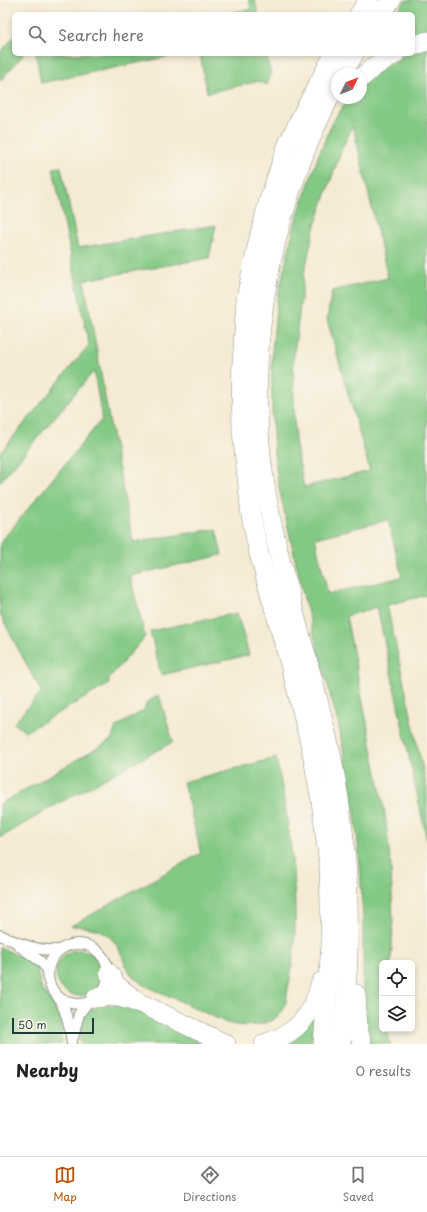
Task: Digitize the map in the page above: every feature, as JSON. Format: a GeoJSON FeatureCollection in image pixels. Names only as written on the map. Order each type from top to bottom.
{"type":"FeatureCollection","features":[{"type":"Feature","properties":{"kind":"highway"},"geometry":{"type":"LineString","coordinates":[[350,12],[358,0]]}},
{"type":"Feature","properties":{"kind":"highway"},"geometry":{"type":"LineString","coordinates":[[360,12],[369,0]]}},
{"type":"Feature","properties":{"kind":"highway"},"geometry":{"type":"LineString","coordinates":[[382,12],[391,0]]}},
{"type":"Feature","properties":{"kind":"highway"},"geometry":{"type":"LineString","coordinates":[[415,45],[427,41]]}},
{"type":"Feature","properties":{"kind":"highway"},"geometry":{"type":"LineString","coordinates":[[314,90],[314,75],[322,56]]}},
{"type":"Feature","properties":{"kind":"highway"},"geometry":{"type":"LineString","coordinates":[[323,1044],[331,944],[329,865],[321,801],[311,746],[259,554],[251,516],[242,431],[241,373],[246,298],[269,200],[285,153],[314,90],[333,56]]}},
{"type":"Feature","properties":{"kind":"highway"},"geometry":{"type":"LineString","coordinates":[[346,68],[353,56]]}},
{"type":"Feature","properties":{"kind":"highway"},"geometry":{"type":"LineString","coordinates":[[367,73],[375,66],[392,56]]}},
{"type":"Feature","properties":{"kind":"highway"},"geometry":{"type":"LineString","coordinates":[[331,95],[312,133],[287,198],[273,253],[263,311],[258,366],[261,454],[275,540],[331,753],[342,821],[348,882],[348,972],[341,1044]]}},
{"type":"Feature","properties":{"kind":"highway"},"geometry":{"type":"LineString","coordinates":[[287,198],[302,180],[330,118],[339,104]]}},
{"type":"Feature","properties":{"kind":"highway"},"geometry":{"type":"LineString","coordinates":[[348,882],[357,922],[356,1005],[358,1028],[362,1044]]}},
{"type":"Feature","properties":{"kind":"highway"},"geometry":{"type":"LineString","coordinates":[[264,1044],[277,1040],[289,1033],[306,1018],[317,997],[331,944]]}},
{"type":"Feature","properties":{"kind":"highway"},"geometry":{"type":"LineString","coordinates":[[109,973],[112,980],[121,990],[142,1004],[226,1044]]}},
{"type":"Feature","properties":{"kind":"highway"},"geometry":{"type":"LineString","coordinates":[[92,1001],[109,996],[142,1004]]}},
{"type":"Feature","properties":{"kind":"street"},"geometry":{"type":"LineString","coordinates":[[0,935],[15,942],[46,950],[59,950]]}},
{"type":"Feature","properties":{"kind":"street"},"geometry":{"type":"LineString","coordinates":[[15,942],[40,961],[48,970]]}},
{"type":"Feature","properties":{"kind":"street"},"geometry":{"type":"LineString","coordinates":[[77,943],[87,944],[95,948],[107,963],[109,973],[108,983],[103,991],[79,1014],[72,1043],[68,1018],[64,1007],[52,988],[48,970],[50,962],[59,950],[68,945],[77,943]]}},
{"type":"Feature","properties":{"kind":"street"},"geometry":{"type":"LineString","coordinates":[[58,996],[67,1002],[77,1004],[92,1001]]}},
{"type":"Feature","properties":{"kind":"green space"},"geometry":{"type":"Polygon","coordinates":[[[249,0],[255,0],[258,12],[234,12],[251,9],[249,0]]]}},
{"type":"Feature","properties":{"kind":"green space"},"geometry":{"type":"Polygon","coordinates":[[[406,0],[427,0],[427,34],[415,38],[415,12],[397,12],[406,0]]]}},
{"type":"Feature","properties":{"kind":"green space"},"geometry":{"type":"Polygon","coordinates":[[[12,39],[12,56],[22,56],[0,81],[0,53],[12,39]]]}},
{"type":"Feature","properties":{"kind":"green space"},"geometry":{"type":"Polygon","coordinates":[[[427,47],[427,595],[387,605],[427,789],[427,841],[377,607],[346,616],[385,814],[391,867],[393,924],[391,960],[379,960],[379,1032],[388,1032],[391,1044],[369,1044],[363,999],[363,919],[355,814],[339,727],[305,602],[279,488],[274,453],[272,411],[272,350],[277,300],[295,223],[319,154],[332,124],[340,110],[346,104],[367,104],[367,82],[383,67],[403,56],[415,56],[415,53],[427,47]],[[353,126],[342,148],[314,229],[304,274],[293,362],[295,442],[304,487],[370,471],[327,319],[332,291],[388,278],[353,126]],[[388,520],[315,538],[328,594],[402,577],[388,520]]]}},
{"type":"Feature","properties":{"kind":"green space"},"geometry":{"type":"Polygon","coordinates":[[[36,56],[171,56],[41,83],[36,56]]]}},
{"type":"Feature","properties":{"kind":"green space"},"geometry":{"type":"Polygon","coordinates":[[[200,56],[266,56],[271,75],[267,85],[259,81],[207,93],[200,56]]]}},
{"type":"Feature","properties":{"kind":"green space"},"geometry":{"type":"Polygon","coordinates":[[[61,167],[78,248],[216,225],[209,258],[84,280],[133,542],[216,529],[222,555],[130,576],[145,637],[109,678],[109,684],[25,732],[14,723],[41,692],[0,614],[0,543],[102,419],[94,371],[0,482],[0,453],[89,345],[53,168],[61,167]]]}},
{"type":"Feature","properties":{"kind":"green space"},"geometry":{"type":"Polygon","coordinates":[[[237,613],[249,655],[161,675],[150,631],[237,613]]]}},
{"type":"Feature","properties":{"kind":"green space"},"geometry":{"type":"Polygon","coordinates":[[[159,695],[173,742],[52,807],[0,838],[0,804],[111,740],[116,727],[144,710],[147,702],[159,695]]]}},
{"type":"Feature","properties":{"kind":"green space"},"geometry":{"type":"Polygon","coordinates":[[[276,758],[282,786],[293,871],[295,927],[292,965],[285,1004],[283,1010],[278,1016],[258,1025],[234,1025],[143,984],[129,971],[118,947],[108,935],[88,927],[71,926],[201,853],[183,782],[276,758]]]}},
{"type":"Feature","properties":{"kind":"green space"},"geometry":{"type":"Polygon","coordinates":[[[0,947],[29,961],[37,968],[42,990],[60,1013],[62,1044],[0,1044],[0,947]]]}},
{"type":"Feature","properties":{"kind":"green space"},"geometry":{"type":"Polygon","coordinates":[[[79,950],[92,954],[98,960],[102,973],[98,986],[92,992],[79,996],[66,992],[60,986],[56,973],[60,960],[66,954],[79,950]]]}},
{"type":"Feature","properties":{"kind":"green space"},"geometry":{"type":"Polygon","coordinates":[[[124,1004],[209,1044],[80,1044],[82,1021],[89,1010],[95,1007],[124,1004]]]}},
{"type":"Feature","properties":{"kind":"green space"},"geometry":{"type":"Polygon","coordinates":[[[315,1016],[311,1044],[283,1044],[315,1016]]]}}]}
